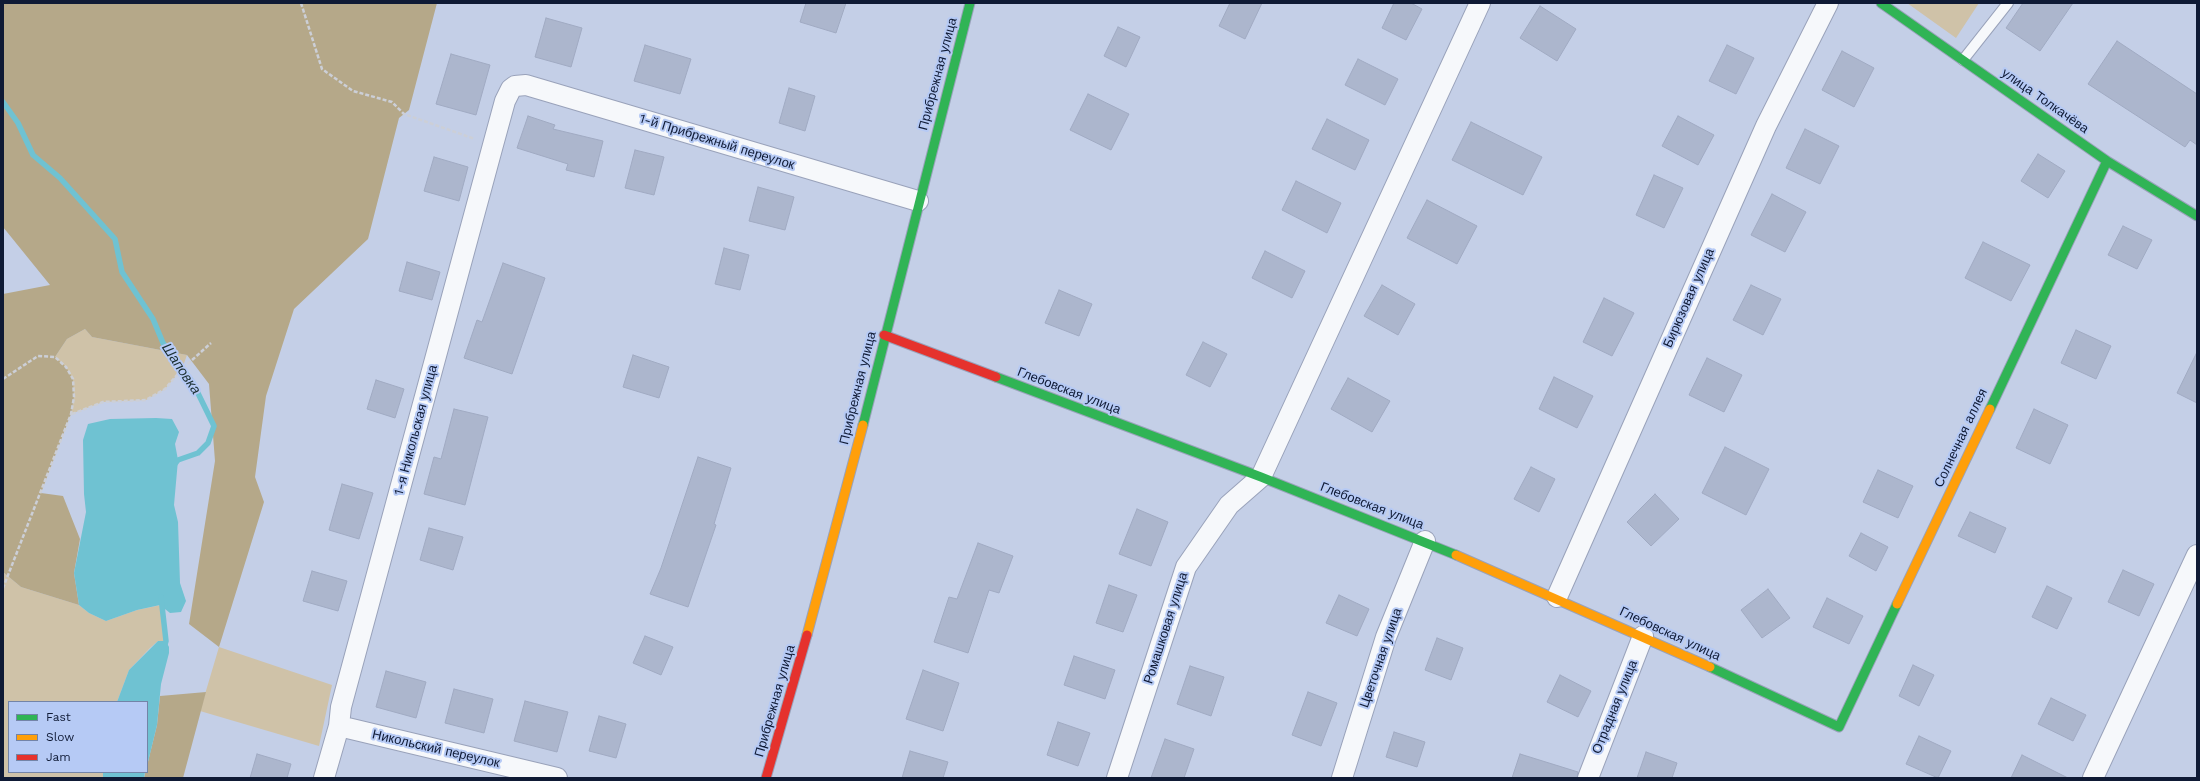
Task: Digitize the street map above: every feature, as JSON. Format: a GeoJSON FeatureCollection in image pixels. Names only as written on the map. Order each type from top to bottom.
{"type":"FeatureCollection","features":[{"type":"Feature","properties":{"kind":"street","name":"Прибрежная улица"},"geometry":{"type":"LineString","coordinates":[[766,778],[829,558],[918,201],[970,3]]}},
{"type":"Feature","properties":{"kind":"street"},"geometry":{"type":"LineString","coordinates":[[1261,477],[1480,3]]}},
{"type":"Feature","properties":{"kind":"street","name":"Бирюзовая улица"},"geometry":{"type":"LineString","coordinates":[[1557,597],[1763,134],[1828,3]]}},
{"type":"Feature","properties":{"kind":"street","name":"улица Толкачёва"},"geometry":{"type":"LineString","coordinates":[[1881,3],[2107,161],[2197,216]]}},
{"type":"Feature","properties":{"kind":"street","name":"1-й Прибрежный переулок"},"geometry":{"type":"LineString","coordinates":[[515,86],[526,85],[918,201]]}},
{"type":"Feature","properties":{"kind":"street","name":"1-я Никольская улица"},"geometry":{"type":"LineString","coordinates":[[324,778],[339,726],[343,699],[505,101],[508,94],[515,86]]}},
{"type":"Feature","properties":{"kind":"street","name":"Солнечная аллея"},"geometry":{"type":"LineString","coordinates":[[1839,727],[2107,161]]}},
{"type":"Feature","properties":{"kind":"street","name":"Глебовская улица"},"geometry":{"type":"LineString","coordinates":[[884,335],[1261,477],[1425,541],[1557,597],[1839,727]]}},
{"type":"Feature","properties":{"kind":"street","name":"Ромашковая улица"},"geometry":{"type":"LineString","coordinates":[[1117,778],[1186,567],[1229,505],[1261,477]]}},
{"type":"Feature","properties":{"kind":"street","name":"Цветочная улица"},"geometry":{"type":"LineString","coordinates":[[1342,778],[1386,637],[1425,541]]}},
{"type":"Feature","properties":{"kind":"street"},"geometry":{"type":"LineString","coordinates":[[2093,778],[2197,555]]}},
{"type":"Feature","properties":{"kind":"street","name":"Отрадная улица"},"geometry":{"type":"LineString","coordinates":[[1588,778],[1643,636]]}},
{"type":"Feature","properties":{"kind":"street","name":"Никольский переулок"},"geometry":{"type":"LineString","coordinates":[[339,726],[495,770],[557,778]]}},
{"type":"Feature","properties":{"kind":"lane"},"geometry":{"type":"LineString","coordinates":[[1963,60],[2008,3]]}},
{"type":"Feature","properties":{"kind":"path"},"geometry":{"type":"LineString","coordinates":[[301,3],[322,69],[353,91],[392,102],[404,114],[493,145]]}},
{"type":"Feature","properties":{"kind":"path"},"geometry":{"type":"LineString","coordinates":[[71,414],[103,402],[146,400],[165,389],[182,369],[211,343]]}},
{"type":"Feature","properties":{"kind":"path"},"geometry":{"type":"LineString","coordinates":[[3,379],[38,356],[55,357],[66,367],[73,379],[74,396],[71,414],[3,588]]}},
{"type":"Feature","properties":{"kind":"shaded area"},"geometry":{"type":"Polygon","coordinates":[[[3,3],[437,3],[409,110],[399,118],[368,239],[294,309],[266,396],[255,477],[264,502],[219,647],[189,624],[215,461],[209,384],[187,355],[92,337],[85,329],[67,339],[55,357],[66,367],[73,379],[74,397],[71,414],[41,493],[63,496],[80,539],[74,573],[79,605],[21,587],[3,572],[3,294],[50,285],[3,227],[3,3]]]}},
{"type":"Feature","properties":{"kind":"shaded area"},"geometry":{"type":"Polygon","coordinates":[[[1907,3],[1979,3],[1956,38],[1907,3]]]}},
{"type":"Feature","properties":{"kind":"shaded area"},"geometry":{"type":"Polygon","coordinates":[[[85,329],[92,337],[187,355],[182,369],[165,389],[146,400],[103,402],[71,414],[74,397],[55,357],[67,339],[85,329]]]}},
{"type":"Feature","properties":{"kind":"shaded area"},"geometry":{"type":"Polygon","coordinates":[[[3,572],[21,587],[79,605],[89,613],[106,621],[137,610],[161,605],[166,641],[158,641],[129,670],[117,701],[8,701],[8,773],[103,773],[103,778],[3,778],[3,572]]]}},
{"type":"Feature","properties":{"kind":"shaded area"},"geometry":{"type":"Polygon","coordinates":[[[219,647],[332,685],[319,746],[200,711],[219,647]]]}},
{"type":"Feature","properties":{"kind":"shaded area"},"geometry":{"type":"Polygon","coordinates":[[[206,692],[183,778],[144,778],[145,773],[148,773],[148,762],[157,725],[160,696],[206,692]]]}},
{"type":"Feature","properties":{"kind":"water"},"geometry":{"type":"Polygon","coordinates":[[[110,419],[172,419],[179,432],[175,444],[178,460],[174,505],[178,522],[180,583],[186,601],[181,612],[170,613],[160,605],[137,610],[106,621],[89,613],[79,605],[74,573],[86,512],[84,494],[83,440],[88,424],[110,419]]]}},
{"type":"Feature","properties":{"kind":"water"},"geometry":{"type":"Polygon","coordinates":[[[158,641],[166,641],[169,647],[169,653],[161,684],[157,725],[148,762],[148,701],[117,701],[129,670],[158,641]]]}},
{"type":"Feature","properties":{"kind":"water"},"geometry":{"type":"Polygon","coordinates":[[[103,773],[145,773],[144,778],[103,778],[103,773]]]}},
{"type":"Feature","properties":{"kind":"building"},"geometry":{"type":"Polygon","coordinates":[[[806,3],[846,3],[836,33],[800,22],[806,3]]]}},
{"type":"Feature","properties":{"kind":"building"},"geometry":{"type":"Polygon","coordinates":[[[1230,3],[1262,3],[1245,39],[1219,26],[1230,3]]]}},
{"type":"Feature","properties":{"kind":"building"},"geometry":{"type":"Polygon","coordinates":[[[1394,3],[1411,3],[1422,9],[1406,40],[1382,28],[1394,3]]]}},
{"type":"Feature","properties":{"kind":"building"},"geometry":{"type":"Polygon","coordinates":[[[2023,3],[2073,3],[2040,51],[2006,28],[2023,3]]]}},
{"type":"Feature","properties":{"kind":"building"},"geometry":{"type":"Polygon","coordinates":[[[1540,6],[1576,29],[1557,61],[1520,38],[1540,6]]]}},
{"type":"Feature","properties":{"kind":"building"},"geometry":{"type":"Polygon","coordinates":[[[546,18],[582,28],[571,67],[535,57],[546,18]]]}},
{"type":"Feature","properties":{"kind":"building"},"geometry":{"type":"Polygon","coordinates":[[[1118,27],[1140,37],[1126,67],[1104,56],[1118,27]]]}},
{"type":"Feature","properties":{"kind":"building"},"geometry":{"type":"Polygon","coordinates":[[[2117,41],[2197,94],[2197,145],[2190,140],[2185,147],[2088,84],[2117,41]]]}},
{"type":"Feature","properties":{"kind":"building"},"geometry":{"type":"Polygon","coordinates":[[[645,45],[691,59],[680,94],[634,81],[645,45]]]}},
{"type":"Feature","properties":{"kind":"building"},"geometry":{"type":"Polygon","coordinates":[[[1727,45],[1754,58],[1736,94],[1709,81],[1727,45]]]}},
{"type":"Feature","properties":{"kind":"building"},"geometry":{"type":"Polygon","coordinates":[[[1842,51],[1874,68],[1854,107],[1822,90],[1842,51]]]}},
{"type":"Feature","properties":{"kind":"building"},"geometry":{"type":"Polygon","coordinates":[[[451,54],[490,65],[476,115],[436,104],[451,54]]]}},
{"type":"Feature","properties":{"kind":"building"},"geometry":{"type":"Polygon","coordinates":[[[1358,59],[1398,79],[1385,105],[1345,85],[1358,59]]]}},
{"type":"Feature","properties":{"kind":"building"},"geometry":{"type":"Polygon","coordinates":[[[789,88],[815,96],[805,131],[779,123],[789,88]]]}},
{"type":"Feature","properties":{"kind":"building"},"geometry":{"type":"Polygon","coordinates":[[[1088,94],[1129,114],[1111,150],[1070,130],[1088,94]]]}},
{"type":"Feature","properties":{"kind":"building"},"geometry":{"type":"Polygon","coordinates":[[[528,116],[555,125],[553,129],[603,141],[594,177],[566,170],[568,164],[517,148],[528,116]]]}},
{"type":"Feature","properties":{"kind":"building"},"geometry":{"type":"Polygon","coordinates":[[[1678,116],[1714,135],[1698,165],[1662,146],[1678,116]]]}},
{"type":"Feature","properties":{"kind":"building"},"geometry":{"type":"Polygon","coordinates":[[[1327,119],[1369,140],[1355,170],[1312,149],[1327,119]]]}},
{"type":"Feature","properties":{"kind":"building"},"geometry":{"type":"Polygon","coordinates":[[[1471,122],[1542,157],[1523,195],[1452,160],[1471,122]]]}},
{"type":"Feature","properties":{"kind":"building"},"geometry":{"type":"Polygon","coordinates":[[[1805,129],[1839,146],[1820,184],[1786,168],[1805,129]]]}},
{"type":"Feature","properties":{"kind":"building"},"geometry":{"type":"Polygon","coordinates":[[[635,150],[664,157],[654,195],[625,188],[635,150]]]}},
{"type":"Feature","properties":{"kind":"building"},"geometry":{"type":"Polygon","coordinates":[[[2038,154],[2065,171],[2048,198],[2021,181],[2038,154]]]}},
{"type":"Feature","properties":{"kind":"building"},"geometry":{"type":"Polygon","coordinates":[[[434,157],[468,167],[459,201],[424,191],[434,157]]]}},
{"type":"Feature","properties":{"kind":"building"},"geometry":{"type":"Polygon","coordinates":[[[1654,175],[1683,188],[1664,228],[1636,215],[1654,175]]]}},
{"type":"Feature","properties":{"kind":"building"},"geometry":{"type":"Polygon","coordinates":[[[1296,181],[1341,203],[1327,233],[1282,210],[1296,181]]]}},
{"type":"Feature","properties":{"kind":"building"},"geometry":{"type":"Polygon","coordinates":[[[758,187],[794,197],[785,230],[749,221],[758,187]]]}},
{"type":"Feature","properties":{"kind":"building"},"geometry":{"type":"Polygon","coordinates":[[[1772,194],[1806,212],[1785,252],[1751,235],[1772,194]]]}},
{"type":"Feature","properties":{"kind":"building"},"geometry":{"type":"Polygon","coordinates":[[[1427,200],[1477,226],[1457,264],[1407,238],[1427,200]]]}},
{"type":"Feature","properties":{"kind":"building"},"geometry":{"type":"Polygon","coordinates":[[[2123,226],[2152,240],[2137,269],[2108,255],[2123,226]]]}},
{"type":"Feature","properties":{"kind":"building"},"geometry":{"type":"Polygon","coordinates":[[[1983,242],[2030,265],[2011,301],[1965,278],[1983,242]]]}},
{"type":"Feature","properties":{"kind":"building"},"geometry":{"type":"Polygon","coordinates":[[[724,248],[749,255],[740,290],[715,284],[724,248]]]}},
{"type":"Feature","properties":{"kind":"building"},"geometry":{"type":"Polygon","coordinates":[[[1265,251],[1305,271],[1292,298],[1252,278],[1265,251]]]}},
{"type":"Feature","properties":{"kind":"building"},"geometry":{"type":"Polygon","coordinates":[[[407,262],[440,272],[432,300],[399,291],[407,262]]]}},
{"type":"Feature","properties":{"kind":"building"},"geometry":{"type":"Polygon","coordinates":[[[503,263],[545,278],[512,374],[464,358],[477,320],[482,322],[503,263]]]}},
{"type":"Feature","properties":{"kind":"building"},"geometry":{"type":"Polygon","coordinates":[[[1382,285],[1415,304],[1398,335],[1364,316],[1382,285]]]}},
{"type":"Feature","properties":{"kind":"building"},"geometry":{"type":"Polygon","coordinates":[[[1751,285],[1781,299],[1763,335],[1733,320],[1751,285]]]}},
{"type":"Feature","properties":{"kind":"building"},"geometry":{"type":"Polygon","coordinates":[[[1059,290],[1092,304],[1079,336],[1045,323],[1059,290]]]}},
{"type":"Feature","properties":{"kind":"building"},"geometry":{"type":"Polygon","coordinates":[[[1604,298],[1634,313],[1612,356],[1583,342],[1604,298]]]}},
{"type":"Feature","properties":{"kind":"building"},"geometry":{"type":"Polygon","coordinates":[[[2076,330],[2111,346],[2096,379],[2061,363],[2076,330]]]}},
{"type":"Feature","properties":{"kind":"building"},"geometry":{"type":"Polygon","coordinates":[[[1203,342],[1227,354],[1210,387],[1186,375],[1203,342]]]}},
{"type":"Feature","properties":{"kind":"building"},"geometry":{"type":"Polygon","coordinates":[[[2197,352],[2197,403],[2177,393],[2197,352]]]}},
{"type":"Feature","properties":{"kind":"building"},"geometry":{"type":"Polygon","coordinates":[[[633,355],[669,367],[659,398],[623,387],[633,355]]]}},
{"type":"Feature","properties":{"kind":"building"},"geometry":{"type":"Polygon","coordinates":[[[1707,358],[1742,375],[1724,412],[1689,395],[1707,358]]]}},
{"type":"Feature","properties":{"kind":"building"},"geometry":{"type":"Polygon","coordinates":[[[1554,377],[1593,396],[1577,428],[1539,409],[1554,377]]]}},
{"type":"Feature","properties":{"kind":"building"},"geometry":{"type":"Polygon","coordinates":[[[1348,378],[1390,401],[1372,432],[1331,409],[1348,378]]]}},
{"type":"Feature","properties":{"kind":"building"},"geometry":{"type":"Polygon","coordinates":[[[376,380],[404,389],[395,418],[367,409],[376,380]]]}},
{"type":"Feature","properties":{"kind":"building"},"geometry":{"type":"Polygon","coordinates":[[[454,409],[488,417],[465,505],[424,494],[434,457],[441,459],[454,409]]]}},
{"type":"Feature","properties":{"kind":"building"},"geometry":{"type":"Polygon","coordinates":[[[2034,409],[2068,425],[2050,464],[2016,448],[2034,409]]]}},
{"type":"Feature","properties":{"kind":"building"},"geometry":{"type":"Polygon","coordinates":[[[1725,447],[1769,469],[1746,515],[1702,493],[1725,447]]]}},
{"type":"Feature","properties":{"kind":"building"},"geometry":{"type":"Polygon","coordinates":[[[698,457],[731,468],[714,524],[716,525],[688,607],[650,594],[661,568],[698,457]]]}},
{"type":"Feature","properties":{"kind":"building"},"geometry":{"type":"Polygon","coordinates":[[[1531,467],[1555,479],[1539,512],[1514,499],[1531,467]]]}},
{"type":"Feature","properties":{"kind":"building"},"geometry":{"type":"Polygon","coordinates":[[[1878,470],[1913,486],[1898,518],[1863,502],[1878,470]]]}},
{"type":"Feature","properties":{"kind":"building"},"geometry":{"type":"Polygon","coordinates":[[[342,484],[373,493],[359,539],[329,530],[342,484]]]}},
{"type":"Feature","properties":{"kind":"building"},"geometry":{"type":"Polygon","coordinates":[[[1655,494],[1679,519],[1651,546],[1627,522],[1655,494]]]}},
{"type":"Feature","properties":{"kind":"building"},"geometry":{"type":"Polygon","coordinates":[[[1137,509],[1168,522],[1151,566],[1119,554],[1137,509]]]}},
{"type":"Feature","properties":{"kind":"building"},"geometry":{"type":"Polygon","coordinates":[[[1970,512],[2006,528],[1995,553],[1958,536],[1970,512]]]}},
{"type":"Feature","properties":{"kind":"building"},"geometry":{"type":"Polygon","coordinates":[[[429,528],[463,537],[453,570],[420,560],[429,528]]]}},
{"type":"Feature","properties":{"kind":"building"},"geometry":{"type":"Polygon","coordinates":[[[1861,533],[1888,547],[1876,571],[1849,556],[1861,533]]]}},
{"type":"Feature","properties":{"kind":"building"},"geometry":{"type":"Polygon","coordinates":[[[978,543],[1013,556],[999,593],[989,590],[968,653],[934,642],[949,597],[957,599],[978,543]]]}},
{"type":"Feature","properties":{"kind":"building"},"geometry":{"type":"Polygon","coordinates":[[[2123,570],[2154,584],[2139,616],[2108,602],[2123,570]]]}},
{"type":"Feature","properties":{"kind":"building"},"geometry":{"type":"Polygon","coordinates":[[[312,571],[347,581],[338,611],[303,601],[312,571]]]}},
{"type":"Feature","properties":{"kind":"building"},"geometry":{"type":"Polygon","coordinates":[[[1109,585],[1137,595],[1123,632],[1096,623],[1109,585]]]}},
{"type":"Feature","properties":{"kind":"building"},"geometry":{"type":"Polygon","coordinates":[[[2047,586],[2072,598],[2057,629],[2032,617],[2047,586]]]}},
{"type":"Feature","properties":{"kind":"building"},"geometry":{"type":"Polygon","coordinates":[[[1768,589],[1790,618],[1762,638],[1741,610],[1768,589]]]}},
{"type":"Feature","properties":{"kind":"building"},"geometry":{"type":"Polygon","coordinates":[[[1339,595],[1369,609],[1357,636],[1326,623],[1339,595]]]}},
{"type":"Feature","properties":{"kind":"building"},"geometry":{"type":"Polygon","coordinates":[[[1827,598],[1863,616],[1849,644],[1813,627],[1827,598]]]}},
{"type":"Feature","properties":{"kind":"building"},"geometry":{"type":"Polygon","coordinates":[[[645,636],[673,647],[661,675],[633,663],[645,636]]]}},
{"type":"Feature","properties":{"kind":"building"},"geometry":{"type":"Polygon","coordinates":[[[1437,638],[1463,648],[1451,680],[1425,670],[1437,638]]]}},
{"type":"Feature","properties":{"kind":"building"},"geometry":{"type":"Polygon","coordinates":[[[1074,656],[1115,670],[1105,699],[1064,685],[1074,656]]]}},
{"type":"Feature","properties":{"kind":"building"},"geometry":{"type":"Polygon","coordinates":[[[1913,665],[1934,675],[1919,706],[1899,696],[1913,665]]]}},
{"type":"Feature","properties":{"kind":"building"},"geometry":{"type":"Polygon","coordinates":[[[1190,666],[1224,677],[1211,716],[1177,704],[1190,666]]]}},
{"type":"Feature","properties":{"kind":"building"},"geometry":{"type":"Polygon","coordinates":[[[923,670],[959,683],[943,731],[906,719],[923,670]]]}},
{"type":"Feature","properties":{"kind":"building"},"geometry":{"type":"Polygon","coordinates":[[[386,671],[426,682],[416,718],[376,707],[386,671]]]}},
{"type":"Feature","properties":{"kind":"building"},"geometry":{"type":"Polygon","coordinates":[[[1560,675],[1591,691],[1578,717],[1547,702],[1560,675]]]}},
{"type":"Feature","properties":{"kind":"building"},"geometry":{"type":"Polygon","coordinates":[[[454,689],[493,699],[484,733],[445,723],[454,689]]]}},
{"type":"Feature","properties":{"kind":"building"},"geometry":{"type":"Polygon","coordinates":[[[1308,692],[1337,703],[1321,746],[1292,735],[1308,692]]]}},
{"type":"Feature","properties":{"kind":"building"},"geometry":{"type":"Polygon","coordinates":[[[2051,698],[2086,715],[2073,741],[2038,724],[2051,698]]]}},
{"type":"Feature","properties":{"kind":"building"},"geometry":{"type":"Polygon","coordinates":[[[525,701],[568,712],[557,752],[514,741],[525,701]]]}},
{"type":"Feature","properties":{"kind":"building"},"geometry":{"type":"Polygon","coordinates":[[[599,716],[626,724],[616,758],[589,751],[599,716]]]}},
{"type":"Feature","properties":{"kind":"building"},"geometry":{"type":"Polygon","coordinates":[[[1058,722],[1090,733],[1078,766],[1047,755],[1058,722]]]}},
{"type":"Feature","properties":{"kind":"building"},"geometry":{"type":"Polygon","coordinates":[[[1394,732],[1425,742],[1417,767],[1386,757],[1394,732]]]}},
{"type":"Feature","properties":{"kind":"building"},"geometry":{"type":"Polygon","coordinates":[[[1919,736],[1951,751],[1938,778],[1906,764],[1919,736]]]}},
{"type":"Feature","properties":{"kind":"building"},"geometry":{"type":"Polygon","coordinates":[[[1165,739],[1194,749],[1184,778],[1151,778],[1165,739]]]}},
{"type":"Feature","properties":{"kind":"building"},"geometry":{"type":"Polygon","coordinates":[[[910,751],[948,762],[943,778],[902,778],[910,751]]]}},
{"type":"Feature","properties":{"kind":"building"},"geometry":{"type":"Polygon","coordinates":[[[1646,752],[1677,763],[1672,778],[1637,778],[1646,752]]]}},
{"type":"Feature","properties":{"kind":"building"},"geometry":{"type":"Polygon","coordinates":[[[257,754],[291,764],[287,778],[250,778],[257,754]]]}},
{"type":"Feature","properties":{"kind":"building"},"geometry":{"type":"Polygon","coordinates":[[[1520,754],[1578,772],[1577,778],[1512,778],[1520,754]]]}},
{"type":"Feature","properties":{"kind":"building"},"geometry":{"type":"Polygon","coordinates":[[[2022,755],[2068,778],[2011,778],[2022,755]]]}},
{"type":"Feature","properties":{"kind":"waterway","name":"Шаповка"},"geometry":{"type":"LineString","coordinates":[[3,102],[18,123],[33,155],[60,178],[115,239],[122,272],[153,319],[163,343],[193,383],[214,426],[208,443],[198,453],[178,460],[174,465]]}},
{"type":"Feature","properties":{"kind":"waterway","name":"Шаповка"},"geometry":{"type":"LineString","coordinates":[[161,597],[166,641],[164,648]]}},
{"type":"Feature","properties":{"kind":"traffic: fast"},"geometry":{"type":"LineString","coordinates":[[863,425],[970,3]]}},
{"type":"Feature","properties":{"kind":"traffic: fast"},"geometry":{"type":"LineString","coordinates":[[1881,3],[2107,161],[2197,216]]}},
{"type":"Feature","properties":{"kind":"traffic: fast"},"geometry":{"type":"LineString","coordinates":[[1990,409],[2107,161]]}},
{"type":"Feature","properties":{"kind":"traffic: fast"},"geometry":{"type":"LineString","coordinates":[[996,377],[1261,477],[1456,555]]}},
{"type":"Feature","properties":{"kind":"traffic: fast"},"geometry":{"type":"LineString","coordinates":[[1710,667],[1839,727],[1897,604]]}},
{"type":"Feature","properties":{"kind":"traffic: slow"},"geometry":{"type":"LineString","coordinates":[[1897,604],[1990,409]]}},
{"type":"Feature","properties":{"kind":"traffic: slow"},"geometry":{"type":"LineString","coordinates":[[807,635],[863,425]]}},
{"type":"Feature","properties":{"kind":"traffic: slow"},"geometry":{"type":"LineString","coordinates":[[1456,555],[1710,667]]}},
{"type":"Feature","properties":{"kind":"traffic: jam"},"geometry":{"type":"LineString","coordinates":[[884,335],[996,377]]}},
{"type":"Feature","properties":{"kind":"traffic: jam"},"geometry":{"type":"LineString","coordinates":[[766,778],[807,635]]}}]}
